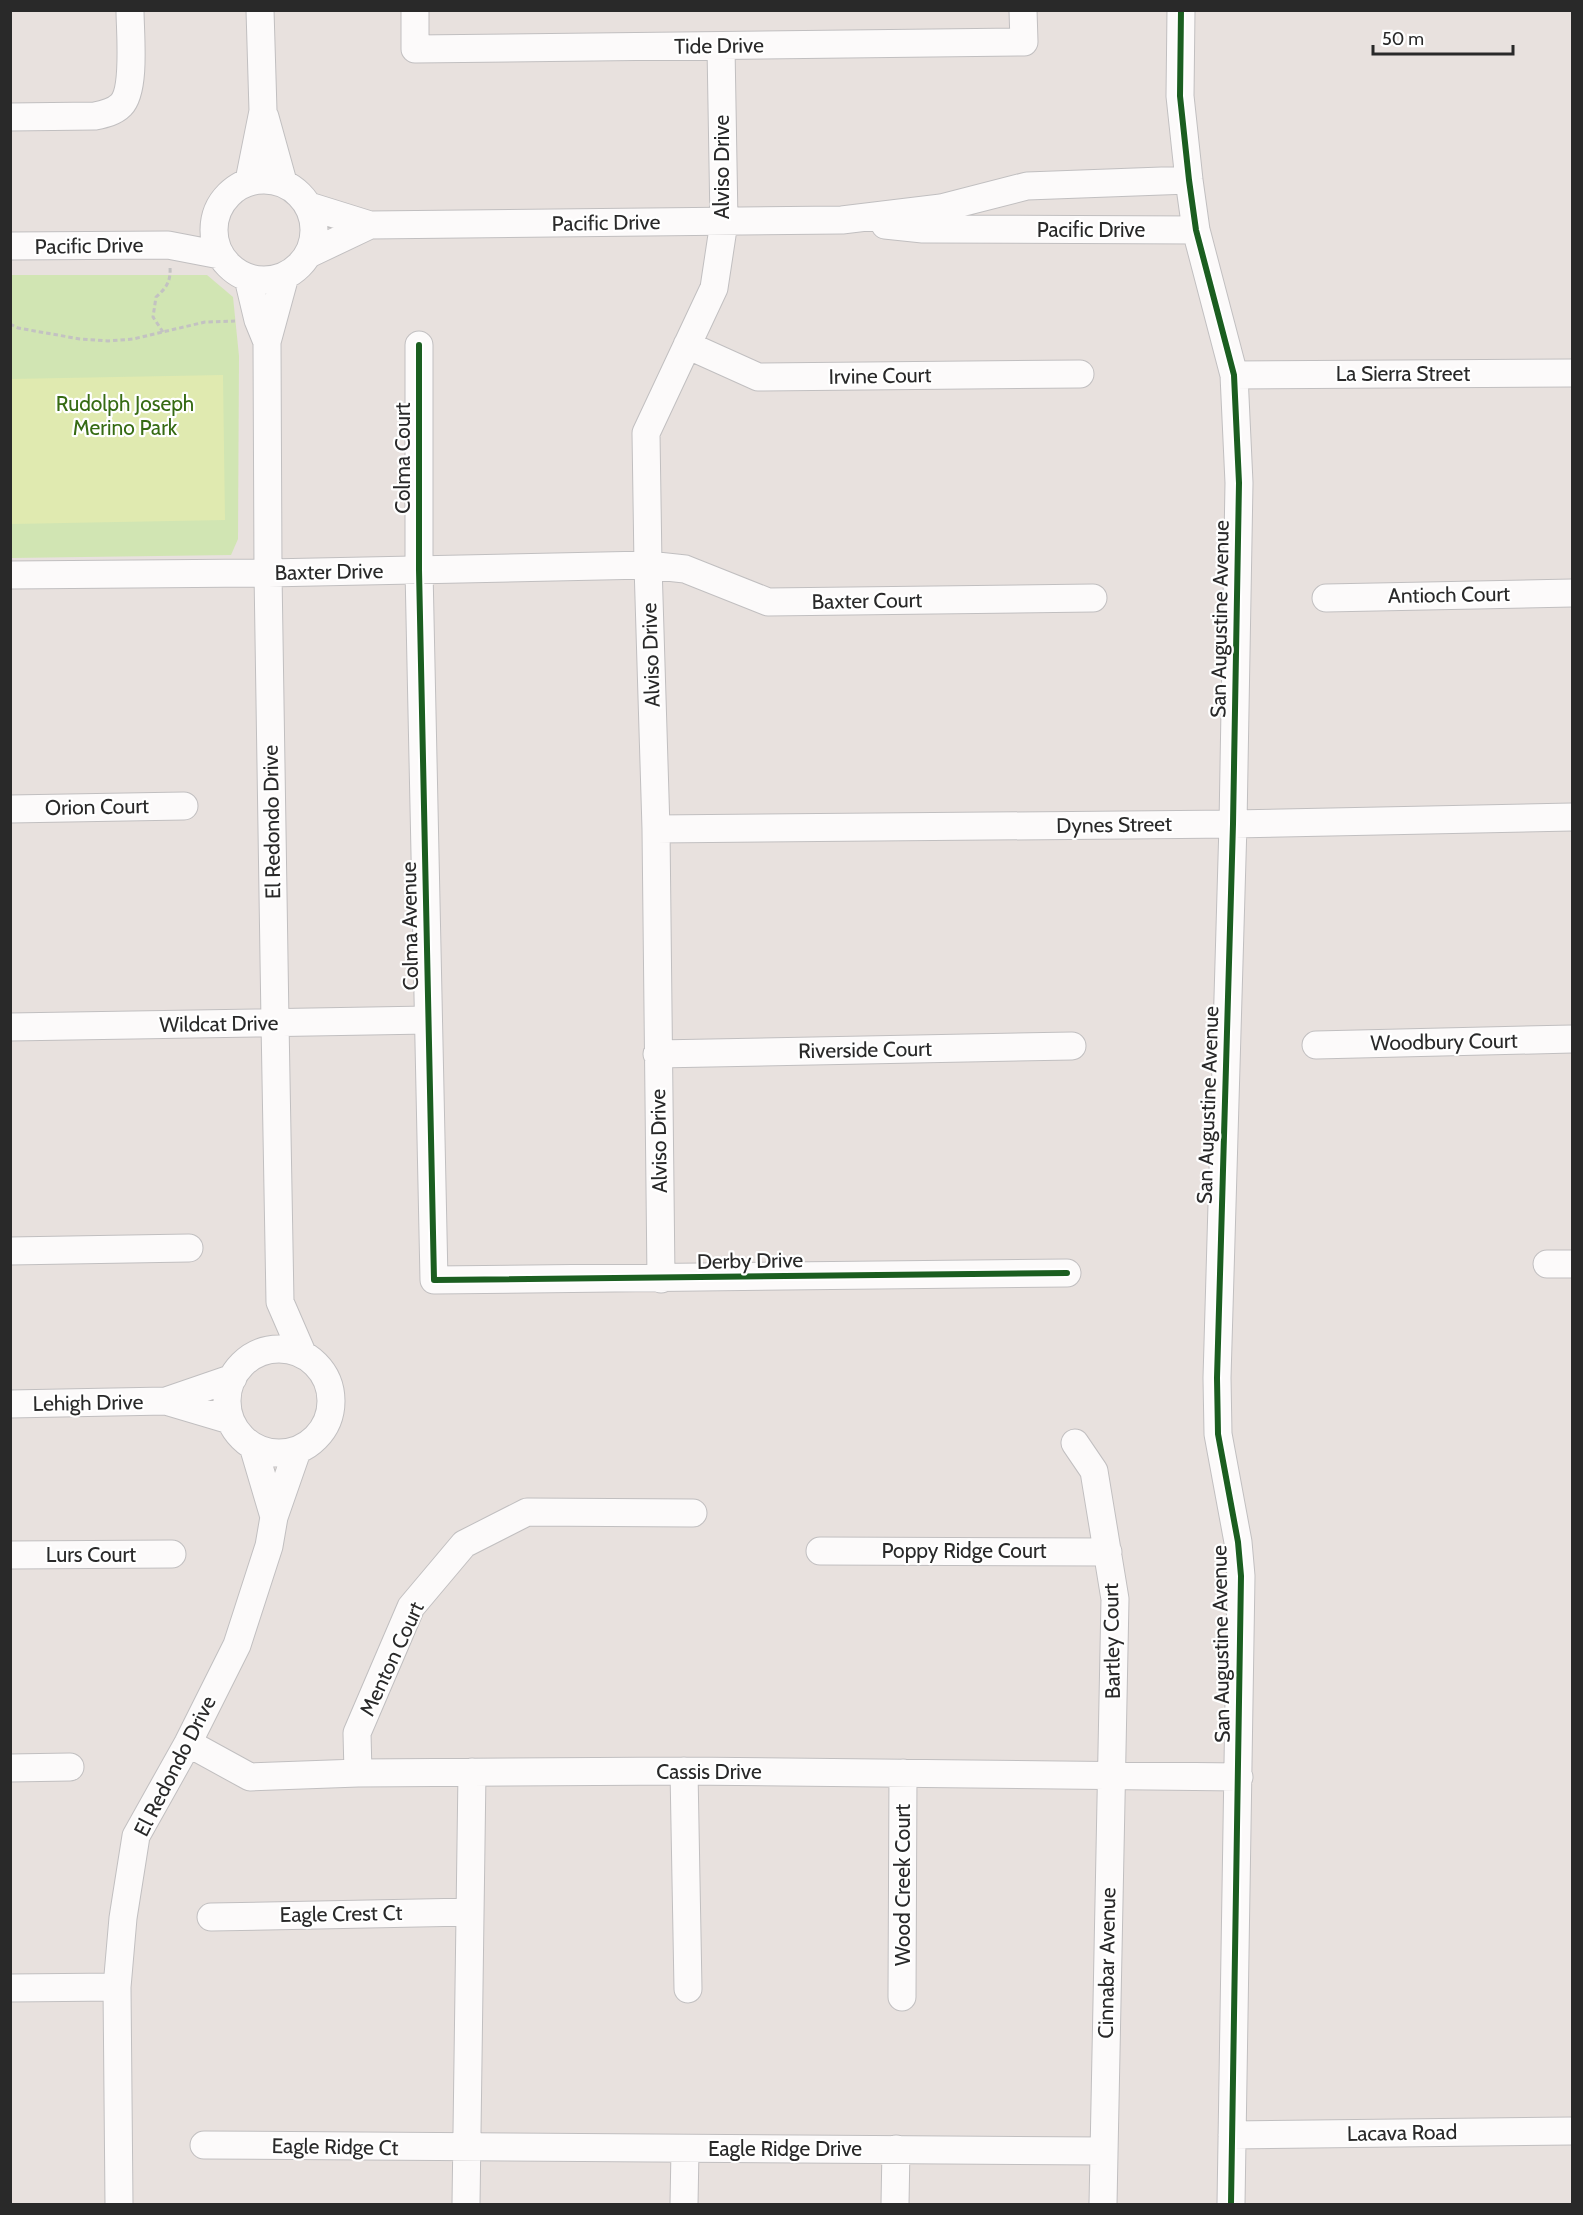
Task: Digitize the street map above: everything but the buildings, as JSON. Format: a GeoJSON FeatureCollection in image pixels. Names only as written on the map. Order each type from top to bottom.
{"type":"FeatureCollection","features":[{"type":"Feature","properties":{"kind":"street"},"geometry":{"type":"LineString","coordinates":[[10,117],[95,116],[120,106],[126,99],[130,85],[130,10]]}},
{"type":"Feature","properties":{"kind":"street"},"geometry":{"type":"LineString","coordinates":[[249,181],[263,111],[260,10]]}},
{"type":"Feature","properties":{"kind":"street","name":"Tide Drive"},"geometry":{"type":"LineString","coordinates":[[415,10],[415,49],[1024,42],[1023,10]]}},
{"type":"Feature","properties":{"kind":"street","name":"San Augustine Avenue"},"geometry":{"type":"LineString","coordinates":[[1181,10],[1180,96],[1189,180],[1196,230],[1234,375],[1239,483],[1233,824],[1217,1378],[1218,1434],[1238,1542],[1241,1576],[1231,2205]]}},
{"type":"Feature","properties":{"kind":"street","name":"Alviso Drive"},"geometry":{"type":"LineString","coordinates":[[661,1279],[656,829],[646,433],[714,288],[724,222],[721,46]]}},
{"type":"Feature","properties":{"kind":"street"},"geometry":{"type":"LineString","coordinates":[[263,111],[283,182]]}},
{"type":"Feature","properties":{"kind":"street"},"geometry":{"type":"LineString","coordinates":[[272,179],[283,182],[298,192],[309,206],[314,219],[315,237],[309,254],[300,266],[275,280],[248,278],[231,269],[220,255],[213,230],[216,212],[226,198],[249,181],[272,179]]}},
{"type":"Feature","properties":{"kind":"street","name":"Pacific Drive"},"geometry":{"type":"LineString","coordinates":[[309,206],[370,225],[842,220],[941,208],[1027,186],[1189,180]]}},
{"type":"Feature","properties":{"kind":"street","name":"Pacific Drive"},"geometry":{"type":"LineString","coordinates":[[168,245],[216,212]]}},
{"type":"Feature","properties":{"kind":"street","name":"Pacific Drive"},"geometry":{"type":"LineString","coordinates":[[842,220],[923,229],[1196,230]]}},
{"type":"Feature","properties":{"kind":"street","name":"Pacific Drive"},"geometry":{"type":"LineString","coordinates":[[309,254],[370,225]]}},
{"type":"Feature","properties":{"kind":"street","name":"Pacific Drive"},"geometry":{"type":"LineString","coordinates":[[10,246],[168,245],[220,255]]}},
{"type":"Feature","properties":{"kind":"street","name":"El Redondo Drive"},"geometry":{"type":"LineString","coordinates":[[262,331],[285,276]]}},
{"type":"Feature","properties":{"kind":"street","name":"El Redondo Drive"},"geometry":{"type":"LineString","coordinates":[[248,278],[262,331],[279,1302],[260,1353]]}},
{"type":"Feature","properties":{"kind":"street","name":"Colma Court"},"geometry":{"type":"LineString","coordinates":[[419,345],[419,570]]}},
{"type":"Feature","properties":{"kind":"street","name":"Irvine Court"},"geometry":{"type":"LineString","coordinates":[[687,345],[758,377],[1080,374]]}},
{"type":"Feature","properties":{"kind":"street","name":"La Sierra Street"},"geometry":{"type":"LineString","coordinates":[[1234,375],[1572,373]]}},
{"type":"Feature","properties":{"kind":"street","name":"Baxter Drive"},"geometry":{"type":"LineString","coordinates":[[10,575],[268,573],[648,565]]}},
{"type":"Feature","properties":{"kind":"street","name":"Baxter Court"},"geometry":{"type":"LineString","coordinates":[[648,565],[685,569],[768,602],[1093,598]]}},
{"type":"Feature","properties":{"kind":"street","name":"Colma Avenue"},"geometry":{"type":"LineString","coordinates":[[419,570],[434,1280]]}},
{"type":"Feature","properties":{"kind":"street","name":"Antioch Court"},"geometry":{"type":"LineString","coordinates":[[1326,598],[1572,593]]}},
{"type":"Feature","properties":{"kind":"street","name":"Orion Court"},"geometry":{"type":"LineString","coordinates":[[10,809],[184,806]]}},
{"type":"Feature","properties":{"kind":"street","name":"Dynes Street"},"geometry":{"type":"LineString","coordinates":[[656,829],[1233,824],[1572,816]]}},
{"type":"Feature","properties":{"kind":"street","name":"Wildcat Drive"},"geometry":{"type":"LineString","coordinates":[[10,1027],[428,1020]]}},
{"type":"Feature","properties":{"kind":"street","name":"Woodbury Court"},"geometry":{"type":"LineString","coordinates":[[1316,1045],[1572,1039]]}},
{"type":"Feature","properties":{"kind":"street","name":"Riverside Court"},"geometry":{"type":"LineString","coordinates":[[657,1054],[1072,1046]]}},
{"type":"Feature","properties":{"kind":"street"},"geometry":{"type":"LineString","coordinates":[[10,1251],[189,1248]]}},
{"type":"Feature","properties":{"kind":"street","name":"Derby Drive"},"geometry":{"type":"LineString","coordinates":[[434,1280],[1067,1273]]}},
{"type":"Feature","properties":{"kind":"street","name":"El Redondo Drive"},"geometry":{"type":"LineString","coordinates":[[279,1302],[303,1354]]}},
{"type":"Feature","properties":{"kind":"street"},"geometry":{"type":"LineString","coordinates":[[282,1350],[303,1354],[317,1365],[327,1379],[332,1396],[330,1413],[324,1429],[312,1442],[297,1451],[267,1452],[253,1446],[239,1434],[230,1420],[227,1406],[232,1378],[244,1363],[260,1353],[282,1350]]}},
{"type":"Feature","properties":{"kind":"street","name":"Lehigh Drive"},"geometry":{"type":"LineString","coordinates":[[166,1401],[232,1378]]}},
{"type":"Feature","properties":{"kind":"street","name":"Lehigh Drive"},"geometry":{"type":"LineString","coordinates":[[10,1404],[166,1401],[230,1420]]}},
{"type":"Feature","properties":{"kind":"street","name":"Bartley Court"},"geometry":{"type":"LineString","coordinates":[[1075,1443],[1094,1471],[1115,1599],[1111,1775]]}},
{"type":"Feature","properties":{"kind":"street","name":"El Redondo Drive"},"geometry":{"type":"LineString","coordinates":[[253,1446],[274,1517]]}},
{"type":"Feature","properties":{"kind":"street","name":"El Redondo Drive"},"geometry":{"type":"LineString","coordinates":[[119,2205],[117,1987],[123,1918],[136,1836],[188,1743],[237,1645],[269,1546],[274,1517],[297,1451]]}},
{"type":"Feature","properties":{"kind":"street","name":"Menton Court"},"geometry":{"type":"LineString","coordinates":[[358,1773],[357,1732],[411,1607],[464,1544],[527,1512],[693,1513]]}},
{"type":"Feature","properties":{"kind":"street","name":"Poppy Ridge Court"},"geometry":{"type":"LineString","coordinates":[[820,1551],[1108,1552]]}},
{"type":"Feature","properties":{"kind":"street","name":"Lurs Court"},"geometry":{"type":"LineString","coordinates":[[10,1556],[172,1554]]}},
{"type":"Feature","properties":{"kind":"street","name":"Cassis Drive"},"geometry":{"type":"LineString","coordinates":[[188,1743],[250,1777],[358,1773],[684,1771],[1239,1778]]}},
{"type":"Feature","properties":{"kind":"street"},"geometry":{"type":"LineString","coordinates":[[10,1768],[70,1767]]}},
{"type":"Feature","properties":{"kind":"street"},"geometry":{"type":"LineString","coordinates":[[684,1771],[688,1989]]}},
{"type":"Feature","properties":{"kind":"street"},"geometry":{"type":"LineString","coordinates":[[466,2205],[472,1772]]}},
{"type":"Feature","properties":{"kind":"street","name":"Wood Creek Court"},"geometry":{"type":"LineString","coordinates":[[902,1997],[903,1773]]}},
{"type":"Feature","properties":{"kind":"street","name":"Cinnabar Avenue"},"geometry":{"type":"LineString","coordinates":[[1103,2205],[1111,1775]]}},
{"type":"Feature","properties":{"kind":"street","name":"Eagle Crest Ct"},"geometry":{"type":"LineString","coordinates":[[212,1917],[470,1912]]}},
{"type":"Feature","properties":{"kind":"street"},"geometry":{"type":"LineString","coordinates":[[10,1988],[117,1987]]}},
{"type":"Feature","properties":{"kind":"street","name":"Lacava Road"},"geometry":{"type":"LineString","coordinates":[[1232,2135],[1572,2131]]}},
{"type":"Feature","properties":{"kind":"street","name":"Eagle Ridge Ct"},"geometry":{"type":"LineString","coordinates":[[204,2145],[466,2148]]}},
{"type":"Feature","properties":{"kind":"street","name":"Eagle Ridge Drive"},"geometry":{"type":"LineString","coordinates":[[466,2148],[1103,2151]]}},
{"type":"Feature","properties":{"kind":"street"},"geometry":{"type":"LineString","coordinates":[[895,2205],[896,2149]]}},
{"type":"Feature","properties":{"kind":"street"},"geometry":{"type":"LineString","coordinates":[[684,2205],[685,2150]]}},
{"type":"Feature","properties":{"kind":"path"},"geometry":{"type":"LineString","coordinates":[[163,332],[153,317],[156,297],[166,288],[171,277],[168,245]]}},
{"type":"Feature","properties":{"kind":"path"},"geometry":{"type":"LineString","coordinates":[[10,324],[18,328],[108,342],[205,322],[262,331]]}},
{"type":"Feature","properties":{"kind":"green space","name":"Rudolph Joseph Merino Park"},"geometry":{"type":"Polygon","coordinates":[[[10,275],[207,275],[233,297],[239,356],[238,539],[231,555],[11,558],[10,275]]]}},
{"type":"Feature","properties":{"kind":"green space"},"geometry":{"type":"Polygon","coordinates":[[[223,375],[225,520],[11,524],[11,379],[223,375]]]}},
{"type":"Feature","properties":{"kind":"cycle path"},"geometry":{"type":"LineString","coordinates":[[1181,10],[1180,96],[1189,180],[1196,230],[1234,375],[1239,483],[1233,824],[1217,1378],[1218,1434],[1238,1542],[1241,1576],[1231,2204]]}},
{"type":"Feature","properties":{"kind":"cycle path"},"geometry":{"type":"LineString","coordinates":[[419,345],[419,570],[434,1280],[1067,1273]]}}]}
